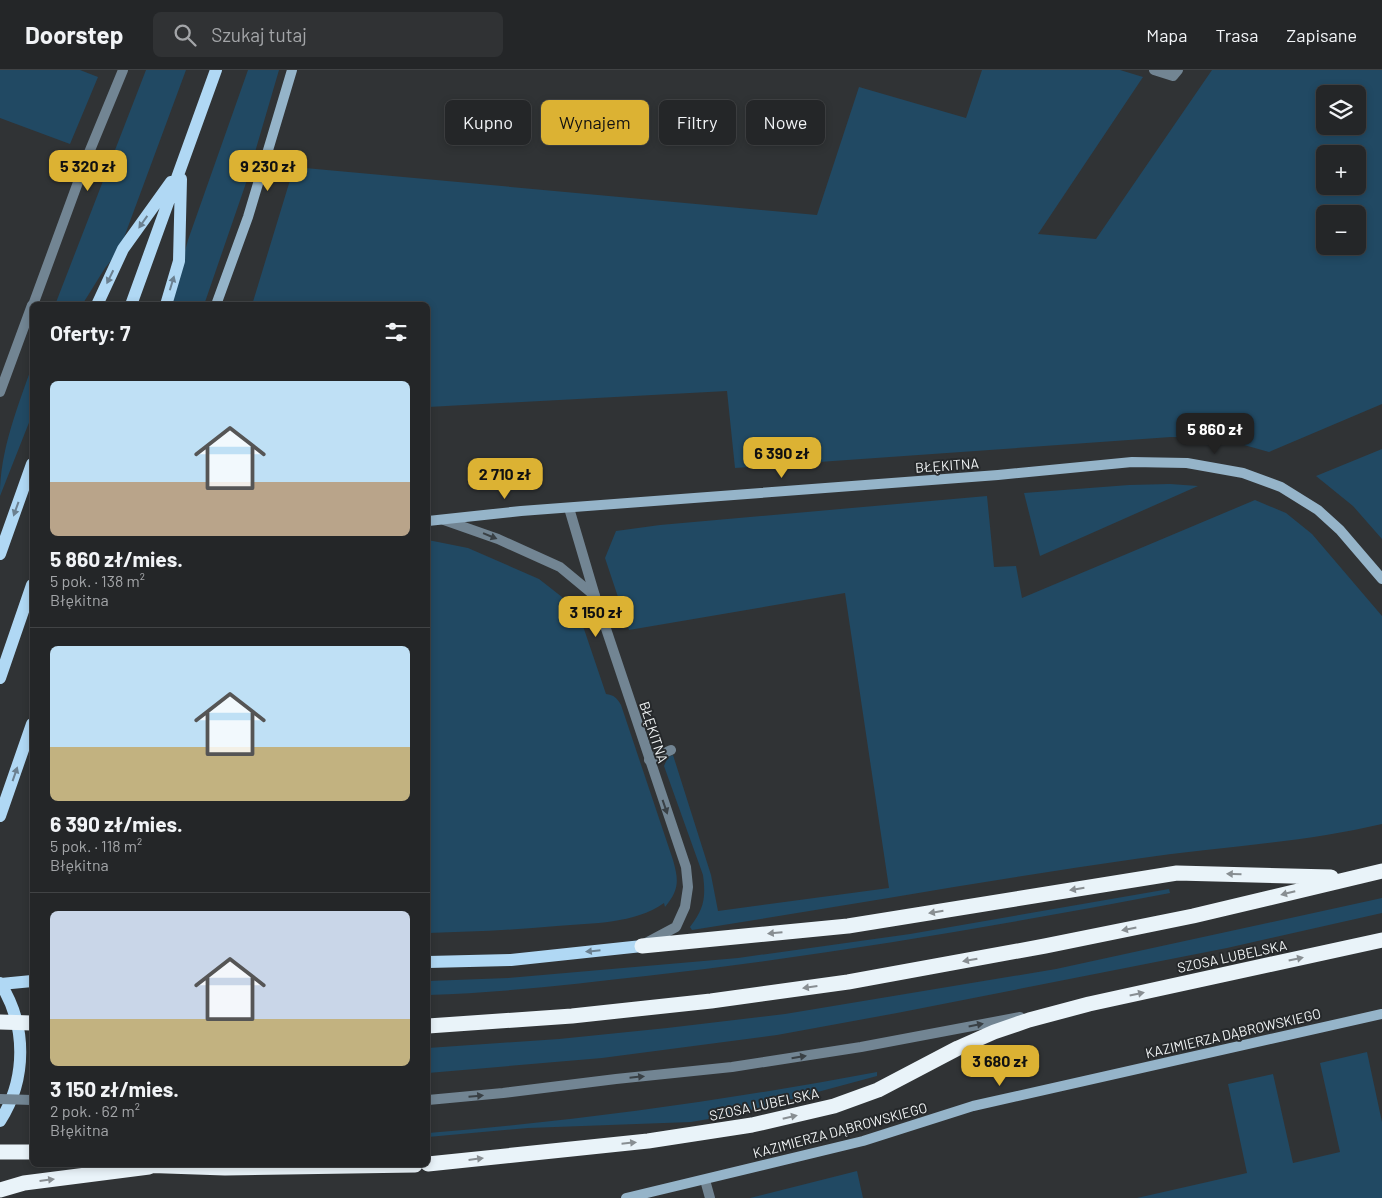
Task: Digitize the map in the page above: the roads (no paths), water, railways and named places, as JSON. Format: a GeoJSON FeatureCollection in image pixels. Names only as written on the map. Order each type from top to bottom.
{"type":"FeatureCollection","features":[{"type":"Feature","properties":{"kind":"highway"},"geometry":{"type":"LineString","coordinates":[[430,1026],[572,1016],[848,982],[1035,948],[1193,916],[1382,871]]}},
{"type":"Feature","properties":{"kind":"highway"},"geometry":{"type":"LineString","coordinates":[[642,946],[848,926],[1177,873],[1352,878]]}},
{"type":"Feature","properties":{"kind":"highway","name":"SZOSA LUBELSKA"},"geometry":{"type":"LineString","coordinates":[[430,1164],[699,1134],[752,1125],[834,1106],[878,1090],[958,1048],[994,1032],[1029,1020],[1089,1004],[1382,940]]}},
{"type":"Feature","properties":{"kind":"highway"},"geometry":{"type":"LineString","coordinates":[[0,1022],[30,1023]]}},
{"type":"Feature","properties":{"kind":"highway"},"geometry":{"type":"LineString","coordinates":[[0,1152],[30,1152]]}},
{"type":"Feature","properties":{"kind":"highway"},"geometry":{"type":"LineString","coordinates":[[0,1190],[24,1183],[137,1167]]}},
{"type":"Feature","properties":{"kind":"highway"},"geometry":{"type":"LineString","coordinates":[[184,1167],[289,1167]]}},
{"type":"Feature","properties":{"kind":"main road"},"geometry":{"type":"LineString","coordinates":[[133,302],[216,70]]}},
{"type":"Feature","properties":{"kind":"main road"},"geometry":{"type":"LineString","coordinates":[[98,302],[123,249],[181,168]]}},
{"type":"Feature","properties":{"kind":"main road"},"geometry":{"type":"LineString","coordinates":[[167,302],[179,261],[181,168]]}},
{"type":"Feature","properties":{"kind":"main road"},"geometry":{"type":"LineString","coordinates":[[0,554],[30,470]]}},
{"type":"Feature","properties":{"kind":"main road"},"geometry":{"type":"LineString","coordinates":[[0,678],[30,591]]}},
{"type":"Feature","properties":{"kind":"main road"},"geometry":{"type":"LineString","coordinates":[[0,816],[30,730]]}},
{"type":"Feature","properties":{"kind":"main road"},"geometry":{"type":"LineString","coordinates":[[430,962],[512,960],[642,946]]}},
{"type":"Feature","properties":{"kind":"main road"},"geometry":{"type":"LineString","coordinates":[[0,1121],[15,1093],[20,1072],[21,1052],[20,1036],[14,1008],[0,984],[30,981]]}},
{"type":"Feature","properties":{"kind":"street"},"geometry":{"type":"LineString","coordinates":[[34,302],[88,155],[123,70]]}},
{"type":"Feature","properties":{"kind":"street"},"geometry":{"type":"LineString","coordinates":[[217,302],[248,217],[292,70]]}},
{"type":"Feature","properties":{"kind":"street"},"geometry":{"type":"LineString","coordinates":[[1154,70],[1176,73]]}},
{"type":"Feature","properties":{"kind":"street"},"geometry":{"type":"LineString","coordinates":[[0,392],[30,313]]}},
{"type":"Feature","properties":{"kind":"street","name":"BŁĘKITNA"},"geometry":{"type":"LineString","coordinates":[[430,521],[521,511],[998,475],[1132,462],[1187,463],[1243,473],[1281,487],[1318,510],[1340,530],[1382,579]]}},
{"type":"Feature","properties":{"kind":"street","name":"BŁĘKITNA"},"geometry":{"type":"LineString","coordinates":[[569,508],[595,596],[686,867],[688,887],[685,907],[676,926],[642,946]]}},
{"type":"Feature","properties":{"kind":"street"},"geometry":{"type":"LineString","coordinates":[[444,520],[498,539],[560,567],[595,596]]}},
{"type":"Feature","properties":{"kind":"street"},"geometry":{"type":"LineString","coordinates":[[649,760],[671,750]]}},
{"type":"Feature","properties":{"kind":"street","name":"SZOSA LUBELSKA"},"geometry":{"type":"LineString","coordinates":[[430,1100],[732,1067],[861,1047],[1089,1004]]}},
{"type":"Feature","properties":{"kind":"street","name":"KAZIMIERZA DĄBROWSKIEGO"},"geometry":{"type":"LineString","coordinates":[[626,1198],[863,1141],[973,1106],[1382,1014]]}},
{"type":"Feature","properties":{"kind":"street"},"geometry":{"type":"LineString","coordinates":[[0,1099],[30,1100]]}},
{"type":"Feature","properties":{"kind":"street"},"geometry":{"type":"LineString","coordinates":[[704,1180],[710,1198]]}}]}
